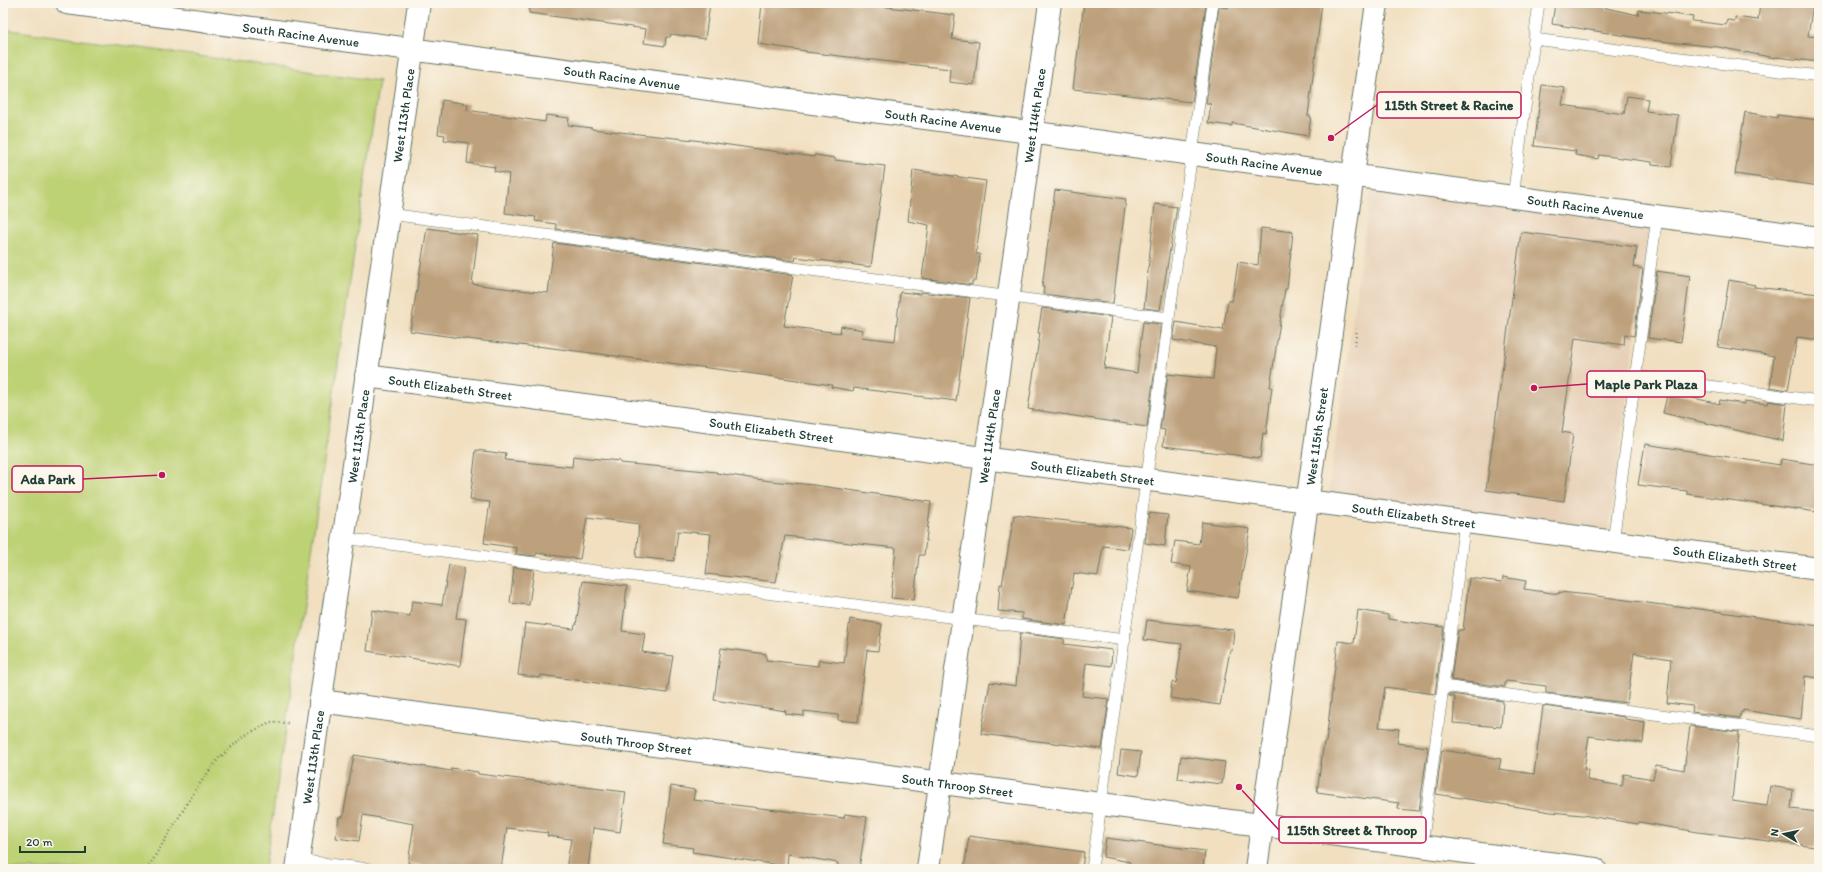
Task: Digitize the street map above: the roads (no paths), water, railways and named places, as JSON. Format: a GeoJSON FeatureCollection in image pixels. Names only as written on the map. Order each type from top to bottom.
{"type":"FeatureCollection","features":[{"type":"Feature","properties":{"kind":"street","name":"South Racine Avenue"},"geometry":{"type":"LineString","coordinates":[[67,3],[1819,238]]}},
{"type":"Feature","properties":{"kind":"street","name":"West 113th Place"},"geometry":{"type":"LineString","coordinates":[[297,864],[419,3]]}},
{"type":"Feature","properties":{"kind":"street","name":"West 114th Place"},"geometry":{"type":"LineString","coordinates":[[928,869],[1050,3]]}},
{"type":"Feature","properties":{"kind":"street","name":"West 115th Street"},"geometry":{"type":"LineString","coordinates":[[1256,869],[1377,3]]}},
{"type":"Feature","properties":{"kind":"street","name":"South Elizabeth Street"},"geometry":{"type":"LineString","coordinates":[[366,376],[1819,569]]}},
{"type":"Feature","properties":{"kind":"street","name":"South Throop Street"},"geometry":{"type":"LineString","coordinates":[[320,701],[1595,869]]}},
{"type":"Feature","properties":{"kind":"lane"},"geometry":{"type":"LineString","coordinates":[[1092,869],[1213,3]]}},
{"type":"Feature","properties":{"kind":"lane"},"geometry":{"type":"LineString","coordinates":[[1513,197],[1539,3]]}},
{"type":"Feature","properties":{"kind":"lane"},"geometry":{"type":"LineString","coordinates":[[1534,39],[1819,76]]}},
{"type":"Feature","properties":{"kind":"lane"},"geometry":{"type":"LineString","coordinates":[[389,214],[1169,318]]}},
{"type":"Feature","properties":{"kind":"lane"},"geometry":{"type":"LineString","coordinates":[[1613,542],[1657,217]]}},
{"type":"Feature","properties":{"kind":"lane"},"geometry":{"type":"LineString","coordinates":[[1635,376],[1819,401]]}},
{"type":"Feature","properties":{"kind":"lane"},"geometry":{"type":"LineString","coordinates":[[1422,846],[1465,522]]}},
{"type":"Feature","properties":{"kind":"lane"},"geometry":{"type":"LineString","coordinates":[[343,538],[1125,640]]}},
{"type":"Feature","properties":{"kind":"lane"},"geometry":{"type":"LineString","coordinates":[[1443,686],[1819,736]]}},
{"type":"Feature","properties":{"kind":"lane"},"geometry":{"type":"LineString","coordinates":[[297,864],[369,869]]}},
{"type":"Feature","properties":{"kind":"place","name":"115th Street & Racine"},"geometry":{"type":"Point","coordinates":[1331,138]}},
{"type":"Feature","properties":{"kind":"place","name":"Maple Park Plaza"},"geometry":{"type":"Point","coordinates":[1534,388]}},
{"type":"Feature","properties":{"kind":"place","name":"Ada Park"},"geometry":{"type":"Point","coordinates":[162,475]}},
{"type":"Feature","properties":{"kind":"place","name":"115th Street & Throop"},"geometry":{"type":"Point","coordinates":[1239,787]}}]}
